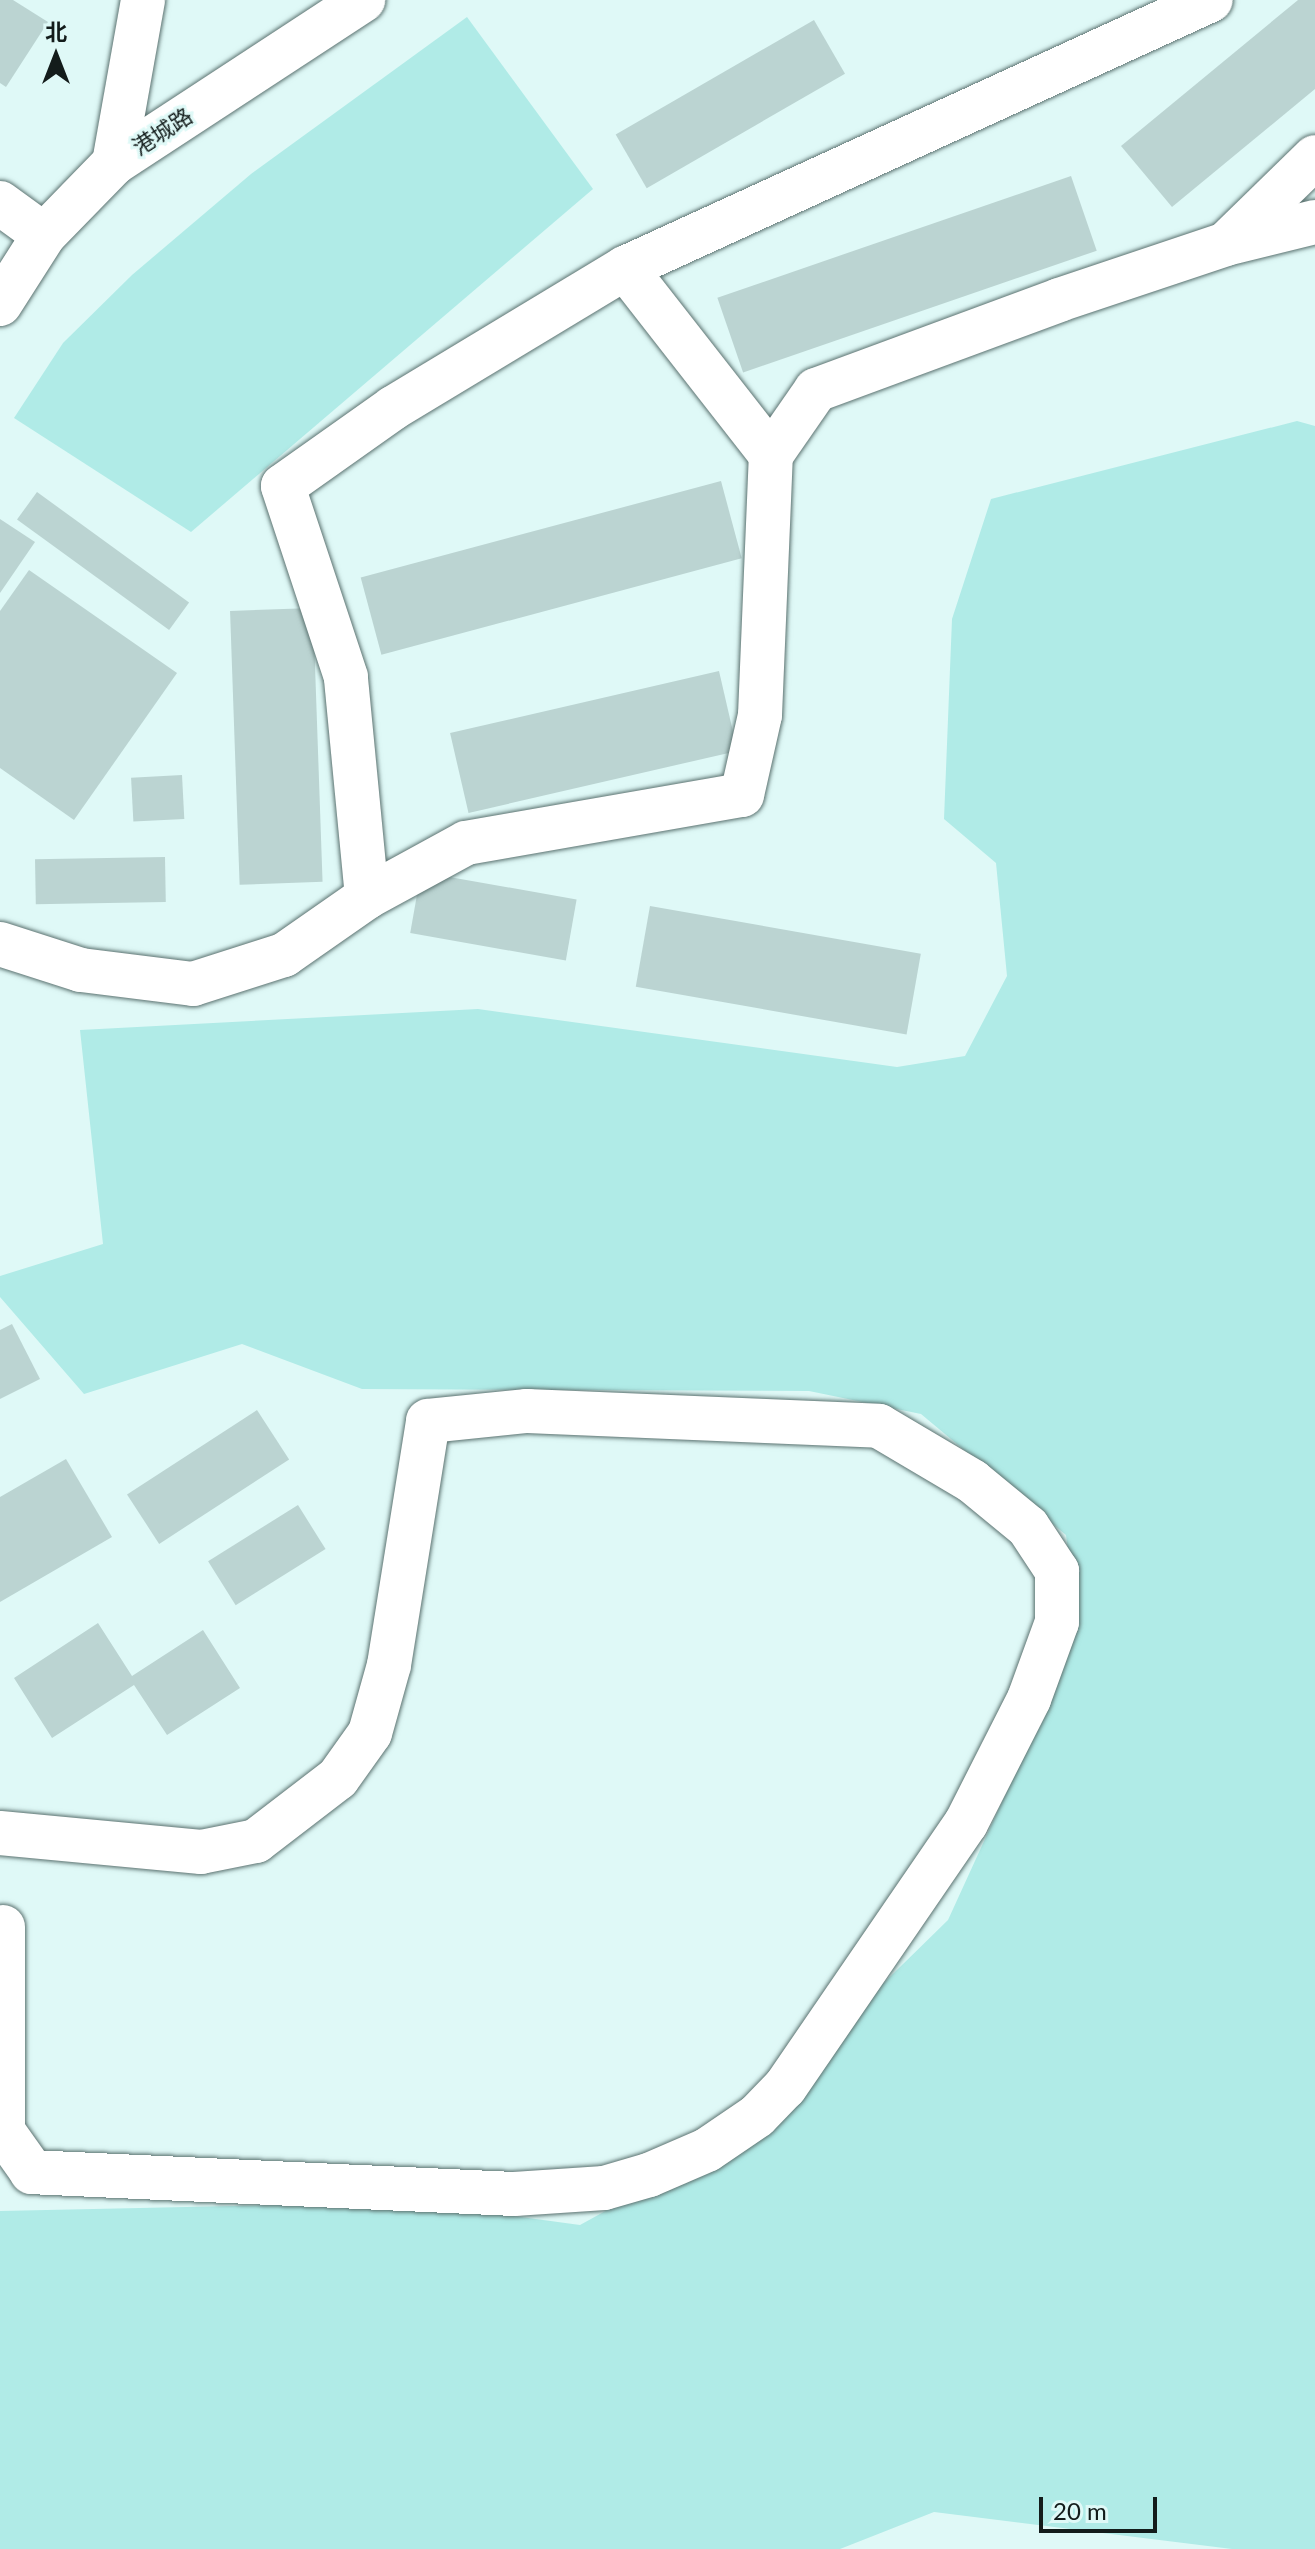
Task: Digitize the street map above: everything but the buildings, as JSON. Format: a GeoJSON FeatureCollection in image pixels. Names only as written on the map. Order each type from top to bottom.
{"type":"FeatureCollection","features":[{"type":"Feature","properties":{"kind":"street"},"geometry":{"type":"LineString","coordinates":[[114,163],[143,0]]}},
{"type":"Feature","properties":{"kind":"street","name":"港城路"},"geometry":{"type":"LineString","coordinates":[[0,304],[44,235],[114,163],[363,0]]}},
{"type":"Feature","properties":{"kind":"street"},"geometry":{"type":"LineString","coordinates":[[367,897],[346,677],[283,486],[393,408],[625,268],[1211,0]]}},
{"type":"Feature","properties":{"kind":"street"},"geometry":{"type":"LineString","coordinates":[[1226,244],[1315,157]]}},
{"type":"Feature","properties":{"kind":"street"},"geometry":{"type":"LineString","coordinates":[[0,203],[44,235]]}},
{"type":"Feature","properties":{"kind":"street"},"geometry":{"type":"LineString","coordinates":[[0,944],[81,970],[193,984],[284,955],[367,897],[466,843],[742,795],[760,715],[771,455],[816,390],[1226,244],[1315,222]]}},
{"type":"Feature","properties":{"kind":"street"},"geometry":{"type":"LineString","coordinates":[[625,268],[771,455]]}},
{"type":"Feature","properties":{"kind":"street"},"geometry":{"type":"LineString","coordinates":[[0,1833],[201,1852],[256,1841],[338,1778],[370,1733],[389,1665],[428,1421],[527,1411],[879,1426],[972,1481],[1028,1527],[1057,1571],[1057,1622],[1029,1699],[966,1823],[785,2087],[757,2116],[707,2150],[649,2175],[604,2188],[514,2194],[32,2172],[3,2131],[3,1927]]}},
{"type":"Feature","properties":{"kind":"shaded area"},"geometry":{"type":"Polygon","coordinates":[[[467,17],[593,189],[191,532],[14,418],[63,343],[132,275],[251,174],[467,17]]]}},
{"type":"Feature","properties":{"kind":"shaded area"},"geometry":{"type":"Polygon","coordinates":[[[1297,421],[1315,426],[1315,2549],[1232,2549],[934,2512],[840,2549],[0,2549],[0,2211],[412,2202],[580,2225],[709,2154],[948,1920],[1017,1769],[1076,1614],[1066,1535],[921,1414],[809,1391],[362,1389],[242,1344],[84,1394],[0,1297],[0,1276],[103,1244],[80,1030],[478,1009],[897,1067],[965,1056],[1007,976],[996,863],[944,819],[952,619],[991,499],[1297,421]]]}}]}
